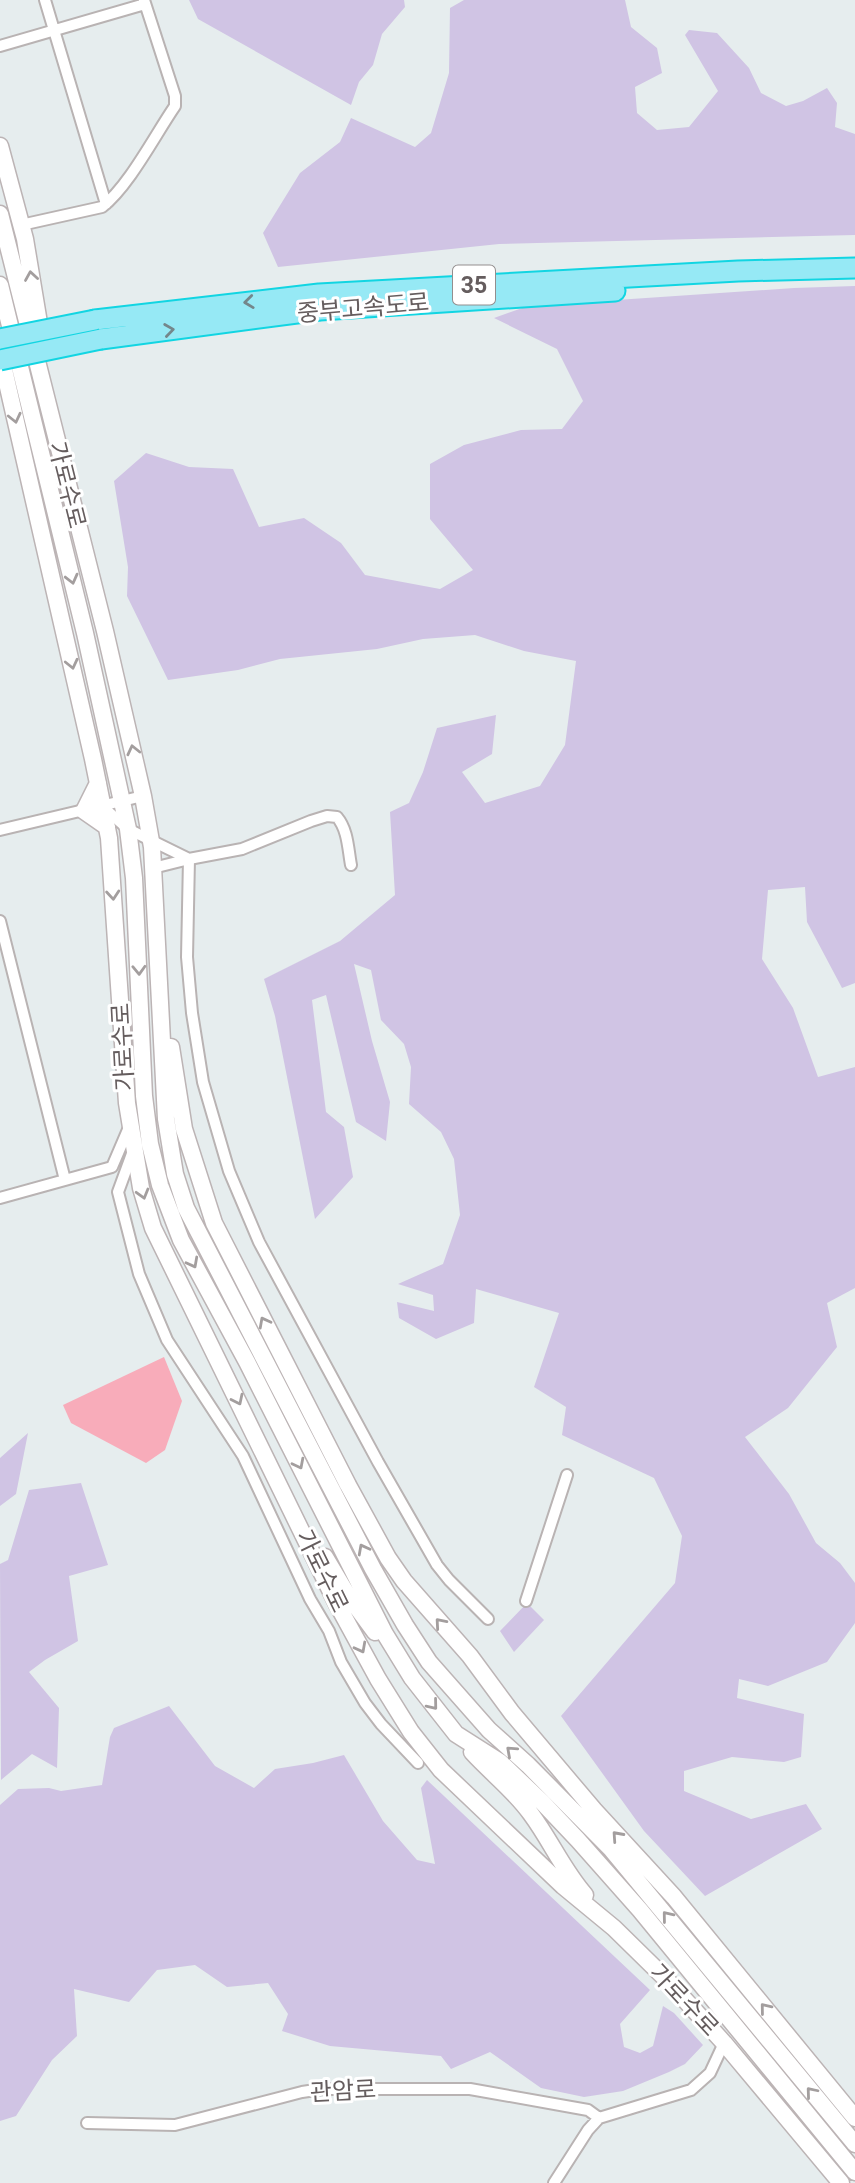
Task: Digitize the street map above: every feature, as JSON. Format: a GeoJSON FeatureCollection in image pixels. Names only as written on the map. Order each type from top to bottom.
{"type":"FeatureCollection","features":[{"type":"Feature","properties":{"kind":"highway","name":"중부고속도로"},"geometry":{"type":"LineString","coordinates":[[1,360],[98,330],[319,294],[738,271],[855,268]]}},
{"type":"Feature","properties":{"kind":"highway","name":"중부고속도로"},"geometry":{"type":"LineString","coordinates":[[0,339],[320,310],[855,279]]}},
{"type":"Feature","properties":{"kind":"main road"},"geometry":{"type":"LineString","coordinates":[[0,146],[21,225],[56,440]]}},
{"type":"Feature","properties":{"kind":"main road","name":"가로수로"},"geometry":{"type":"LineString","coordinates":[[0,214],[105,631],[143,796],[153,867],[164,1096],[169,1144],[186,1208],[405,1625],[429,1662],[489,1730],[528,1765],[611,1849],[855,2144]]}},
{"type":"Feature","properties":{"kind":"main road","name":"가로수로"},"geometry":{"type":"LineString","coordinates":[[0,285],[85,633],[128,829],[135,891],[144,1096],[150,1144],[160,1185],[181,1240],[247,1362],[384,1634],[412,1678],[456,1734],[500,1762],[578,1840],[640,1910],[855,2172]]}},
{"type":"Feature","properties":{"kind":"main road","name":"가로수로"},"geometry":{"type":"LineString","coordinates":[[1,360],[107,827],[133,1152],[153,1228],[343,1615],[411,1732],[441,1770],[667,1980],[724,2043],[841,2183]]}},
{"type":"Feature","properties":{"kind":"main road"},"geometry":{"type":"LineString","coordinates":[[98,783],[84,811],[107,827]]}},
{"type":"Feature","properties":{"kind":"main road","name":"가로수로"},"geometry":{"type":"LineString","coordinates":[[157,948],[166,993],[171,1051],[182,1117],[214,1223],[388,1558],[404,1581],[470,1656],[512,1713],[594,1810],[674,1897],[855,2118]]}},
{"type":"Feature","properties":{"kind":"main road"},"geometry":{"type":"LineString","coordinates":[[271,1469],[294,1500],[347,1594],[412,1678]]}},
{"type":"Feature","properties":{"kind":"main road"},"geometry":{"type":"LineString","coordinates":[[456,1734],[525,1806],[562,1866],[614,1928]]}},
{"type":"Feature","properties":{"kind":"street"},"geometry":{"type":"LineString","coordinates":[[45,0],[106,204]]}},
{"type":"Feature","properties":{"kind":"street"},"geometry":{"type":"LineString","coordinates":[[0,46],[145,2],[175,96],[175,106],[119,190],[106,204],[21,225]]}},
{"type":"Feature","properties":{"kind":"street"},"geometry":{"type":"LineString","coordinates":[[0,830],[143,796]]}},
{"type":"Feature","properties":{"kind":"street"},"geometry":{"type":"LineString","coordinates":[[103,807],[128,829],[189,859]]}},
{"type":"Feature","properties":{"kind":"street"},"geometry":{"type":"LineString","coordinates":[[153,867],[242,849],[327,817],[337,817],[342,824],[351,865]]}},
{"type":"Feature","properties":{"kind":"street"},"geometry":{"type":"LineString","coordinates":[[189,859],[188,982],[203,1082],[229,1171],[259,1241],[423,1542],[449,1580],[488,1619]]}},
{"type":"Feature","properties":{"kind":"street"},"geometry":{"type":"LineString","coordinates":[[0,922],[65,1180]]}},
{"type":"Feature","properties":{"kind":"street"},"geometry":{"type":"LineString","coordinates":[[0,1198],[112,1167],[130,1125]]}},
{"type":"Feature","properties":{"kind":"street"},"geometry":{"type":"LineString","coordinates":[[133,1152],[118,1192],[139,1274],[167,1340],[243,1456],[310,1599],[329,1631],[341,1662],[365,1703],[418,1763]]}},
{"type":"Feature","properties":{"kind":"street"},"geometry":{"type":"LineString","coordinates":[[526,1601],[567,1475]]}},
{"type":"Feature","properties":{"kind":"street"},"geometry":{"type":"LineString","coordinates":[[555,2183],[588,2130],[599,2118],[691,2090],[710,2073],[724,2043]]}},
{"type":"Feature","properties":{"kind":"street","name":"관암로"},"geometry":{"type":"LineString","coordinates":[[88,2123],[175,2125],[322,2089],[470,2089],[588,2110],[599,2118]]}},
{"type":"Feature","properties":{"kind":"shaded area"},"geometry":{"type":"Polygon","coordinates":[[[189,0],[404,0],[405,7],[382,34],[373,65],[359,82],[351,105],[198,19],[189,0]]]}},
{"type":"Feature","properties":{"kind":"shaded area"},"geometry":{"type":"Polygon","coordinates":[[[464,0],[625,0],[631,27],[657,48],[662,73],[635,87],[637,113],[657,130],[689,127],[718,91],[685,35],[689,30],[717,33],[749,68],[761,93],[786,106],[803,101],[827,88],[837,103],[835,127],[855,134],[855,235],[499,244],[278,267],[263,233],[300,173],[340,142],[351,118],[415,147],[431,133],[449,73],[450,8],[464,0]]]}},
{"type":"Feature","properties":{"kind":"shaded area"},"geometry":{"type":"Polygon","coordinates":[[[855,286],[855,983],[842,988],[807,922],[805,887],[768,890],[762,959],[793,1008],[818,1077],[855,1067],[855,1288],[827,1303],[837,1347],[788,1408],[745,1437],[789,1494],[816,1543],[840,1563],[855,1583],[855,1623],[827,1662],[768,1686],[739,1679],[737,1698],[804,1714],[801,1757],[784,1762],[732,1757],[684,1771],[684,1791],[751,1819],[806,1804],[822,1829],[705,1896],[644,1831],[561,1716],[675,1583],[682,1536],[654,1478],[562,1435],[566,1407],[534,1387],[559,1313],[476,1289],[474,1323],[436,1339],[399,1318],[397,1302],[434,1311],[433,1295],[398,1284],[443,1264],[460,1215],[454,1159],[441,1132],[409,1104],[411,1067],[404,1044],[381,1020],[371,970],[354,964],[390,1102],[386,1141],[356,1122],[326,995],[312,1000],[326,1112],[344,1127],[353,1177],[315,1219],[275,1016],[264,979],[340,941],[395,895],[390,812],[409,803],[423,772],[437,728],[496,715],[492,754],[462,772],[485,803],[540,786],[565,745],[576,661],[524,651],[475,635],[423,639],[377,649],[280,659],[238,670],[168,680],[127,596],[128,567],[114,481],[146,453],[189,467],[233,469],[259,527],[304,518],[341,543],[365,575],[440,589],[473,570],[430,519],[430,464],[464,445],[521,430],[562,429],[583,401],[557,349],[494,318],[528,306],[855,286]]]}},
{"type":"Feature","properties":{"kind":"shaded area"},"geometry":{"type":"Polygon","coordinates":[[[164,1357],[182,1401],[165,1450],[146,1463],[71,1423],[63,1405],[164,1357]]]}},
{"type":"Feature","properties":{"kind":"shaded area"},"geometry":{"type":"Polygon","coordinates":[[[28,1433],[16,1494],[0,1506],[0,1458],[28,1433]]]}},
{"type":"Feature","properties":{"kind":"shaded area"},"geometry":{"type":"Polygon","coordinates":[[[81,1483],[108,1565],[69,1576],[78,1641],[29,1672],[59,1708],[57,1768],[32,1754],[1,1780],[0,1564],[8,1560],[29,1490],[81,1483]]]}},
{"type":"Feature","properties":{"kind":"shaded area"},"geometry":{"type":"Polygon","coordinates":[[[527,1603],[544,1620],[514,1652],[500,1631],[527,1603]]]}},
{"type":"Feature","properties":{"kind":"shaded area"},"geometry":{"type":"Polygon","coordinates":[[[169,1706],[215,1766],[254,1788],[275,1769],[344,1755],[383,1821],[417,1860],[435,1864],[421,1788],[427,1780],[650,1990],[620,2024],[624,2047],[640,2053],[653,2046],[663,2006],[674,2013],[703,2045],[685,2064],[669,2072],[623,2091],[584,2097],[541,2088],[490,2052],[451,2069],[441,2056],[330,2046],[282,2031],[288,2014],[268,1983],[227,1987],[195,1965],[157,1970],[129,2002],[74,1989],[77,2036],[52,2060],[16,2116],[0,2121],[0,1805],[18,1789],[49,1788],[61,1791],[102,1785],[114,1728],[169,1706]]]}}]}
